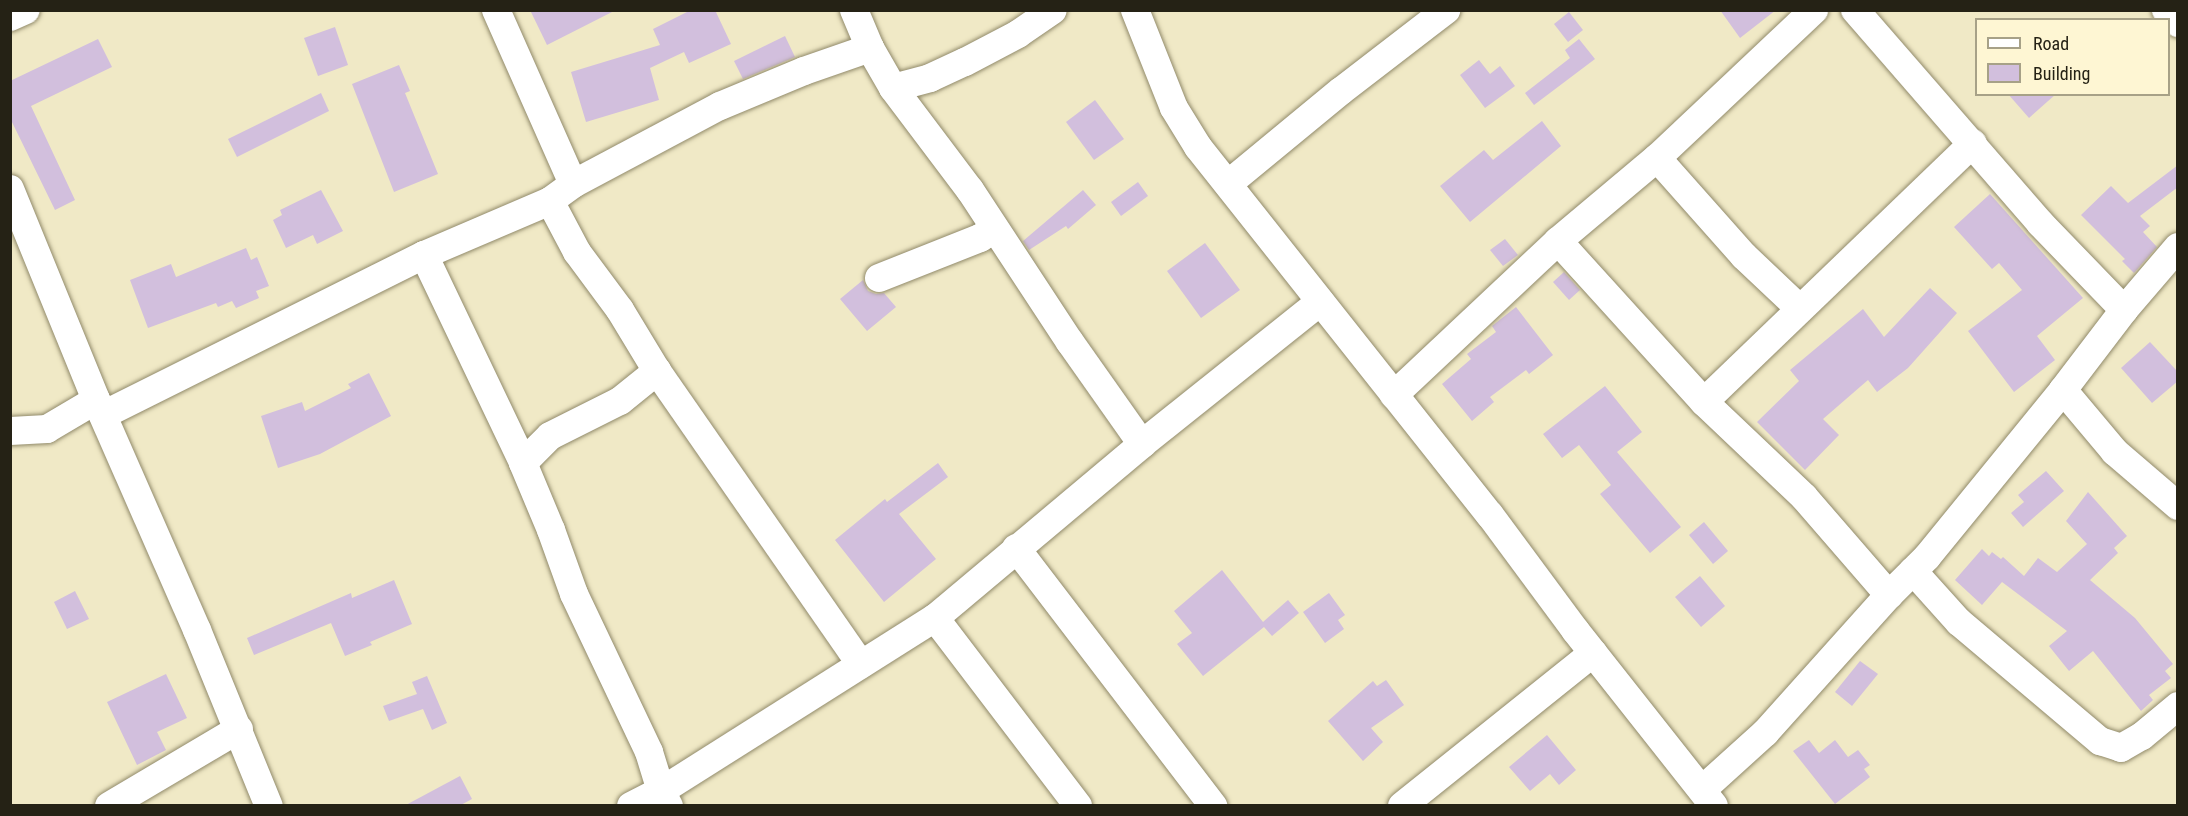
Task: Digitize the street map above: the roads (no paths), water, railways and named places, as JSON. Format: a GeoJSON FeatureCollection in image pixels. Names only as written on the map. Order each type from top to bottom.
{"type":"FeatureCollection","features":[{"type":"Feature","properties":{"kind":"street"},"geometry":{"type":"LineString","coordinates":[[10,17],[26,10]]}},
{"type":"Feature","properties":{"kind":"street"},"geometry":{"type":"LineString","coordinates":[[496,10],[573,184]]}},
{"type":"Feature","properties":{"kind":"street"},"geometry":{"type":"LineString","coordinates":[[854,10],[870,48],[892,88],[970,190],[1142,444]]}},
{"type":"Feature","properties":{"kind":"street"},"geometry":{"type":"LineString","coordinates":[[892,88],[930,78],[965,62],[1018,34],[1053,10]]}},
{"type":"Feature","properties":{"kind":"street"},"geometry":{"type":"LineString","coordinates":[[1135,10],[1174,108],[1198,147],[1490,514],[1593,653],[1708,797],[1913,571],[2063,390],[2124,310],[2178,247]]}},
{"type":"Feature","properties":{"kind":"street"},"geometry":{"type":"LineString","coordinates":[[1228,184],[1341,91],[1446,10]]}},
{"type":"Feature","properties":{"kind":"street"},"geometry":{"type":"LineString","coordinates":[[1394,395],[1558,241],[1657,158],[1814,10]]}},
{"type":"Feature","properties":{"kind":"street"},"geometry":{"type":"LineString","coordinates":[[1855,10],[1973,143],[2040,223],[2124,310]]}},
{"type":"Feature","properties":{"kind":"street"},"geometry":{"type":"LineString","coordinates":[[2166,10],[2178,23]]}},
{"type":"Feature","properties":{"kind":"street"},"geometry":{"type":"LineString","coordinates":[[10,431],[47,429],[99,407],[424,255],[550,201],[573,184],[720,106],[870,48]]}},
{"type":"Feature","properties":{"kind":"street"},"geometry":{"type":"LineString","coordinates":[[1704,402],[1973,143]]}},
{"type":"Feature","properties":{"kind":"street"},"geometry":{"type":"LineString","coordinates":[[1657,158],[1744,256],[1800,309]]}},
{"type":"Feature","properties":{"kind":"street"},"geometry":{"type":"LineString","coordinates":[[10,189],[99,407],[239,729],[269,806]]}},
{"type":"Feature","properties":{"kind":"street"},"geometry":{"type":"LineString","coordinates":[[550,201],[577,252],[620,310],[657,371],[861,663]]}},
{"type":"Feature","properties":{"kind":"street"},"geometry":{"type":"LineString","coordinates":[[879,279],[980,238],[995,228]]}},
{"type":"Feature","properties":{"kind":"street"},"geometry":{"type":"LineString","coordinates":[[1558,241],[1704,402],[1804,497],[1889,595]]}},
{"type":"Feature","properties":{"kind":"street"},"geometry":{"type":"LineString","coordinates":[[424,255],[523,463],[574,594],[649,752],[665,798]]}},
{"type":"Feature","properties":{"kind":"street"},"geometry":{"type":"LineString","coordinates":[[631,806],[665,798],[861,663],[935,618],[1142,444],[1320,302]]}},
{"type":"Feature","properties":{"kind":"street"},"geometry":{"type":"LineString","coordinates":[[523,463],[550,436],[620,401],[657,371]]}},
{"type":"Feature","properties":{"kind":"street"},"geometry":{"type":"LineString","coordinates":[[2063,390],[2115,452],[2178,506]]}},
{"type":"Feature","properties":{"kind":"street"},"geometry":{"type":"LineString","coordinates":[[1016,548],[1213,806]]}},
{"type":"Feature","properties":{"kind":"street"},"geometry":{"type":"LineString","coordinates":[[1913,571],[1959,622],[2100,741],[2121,748],[2142,736],[2178,706]]}},
{"type":"Feature","properties":{"kind":"street"},"geometry":{"type":"LineString","coordinates":[[935,618],[1078,806]]}},
{"type":"Feature","properties":{"kind":"street"},"geometry":{"type":"LineString","coordinates":[[1419,800],[1593,653]]}},
{"type":"Feature","properties":{"kind":"street"},"geometry":{"type":"LineString","coordinates":[[109,806],[239,729]]}}]}
